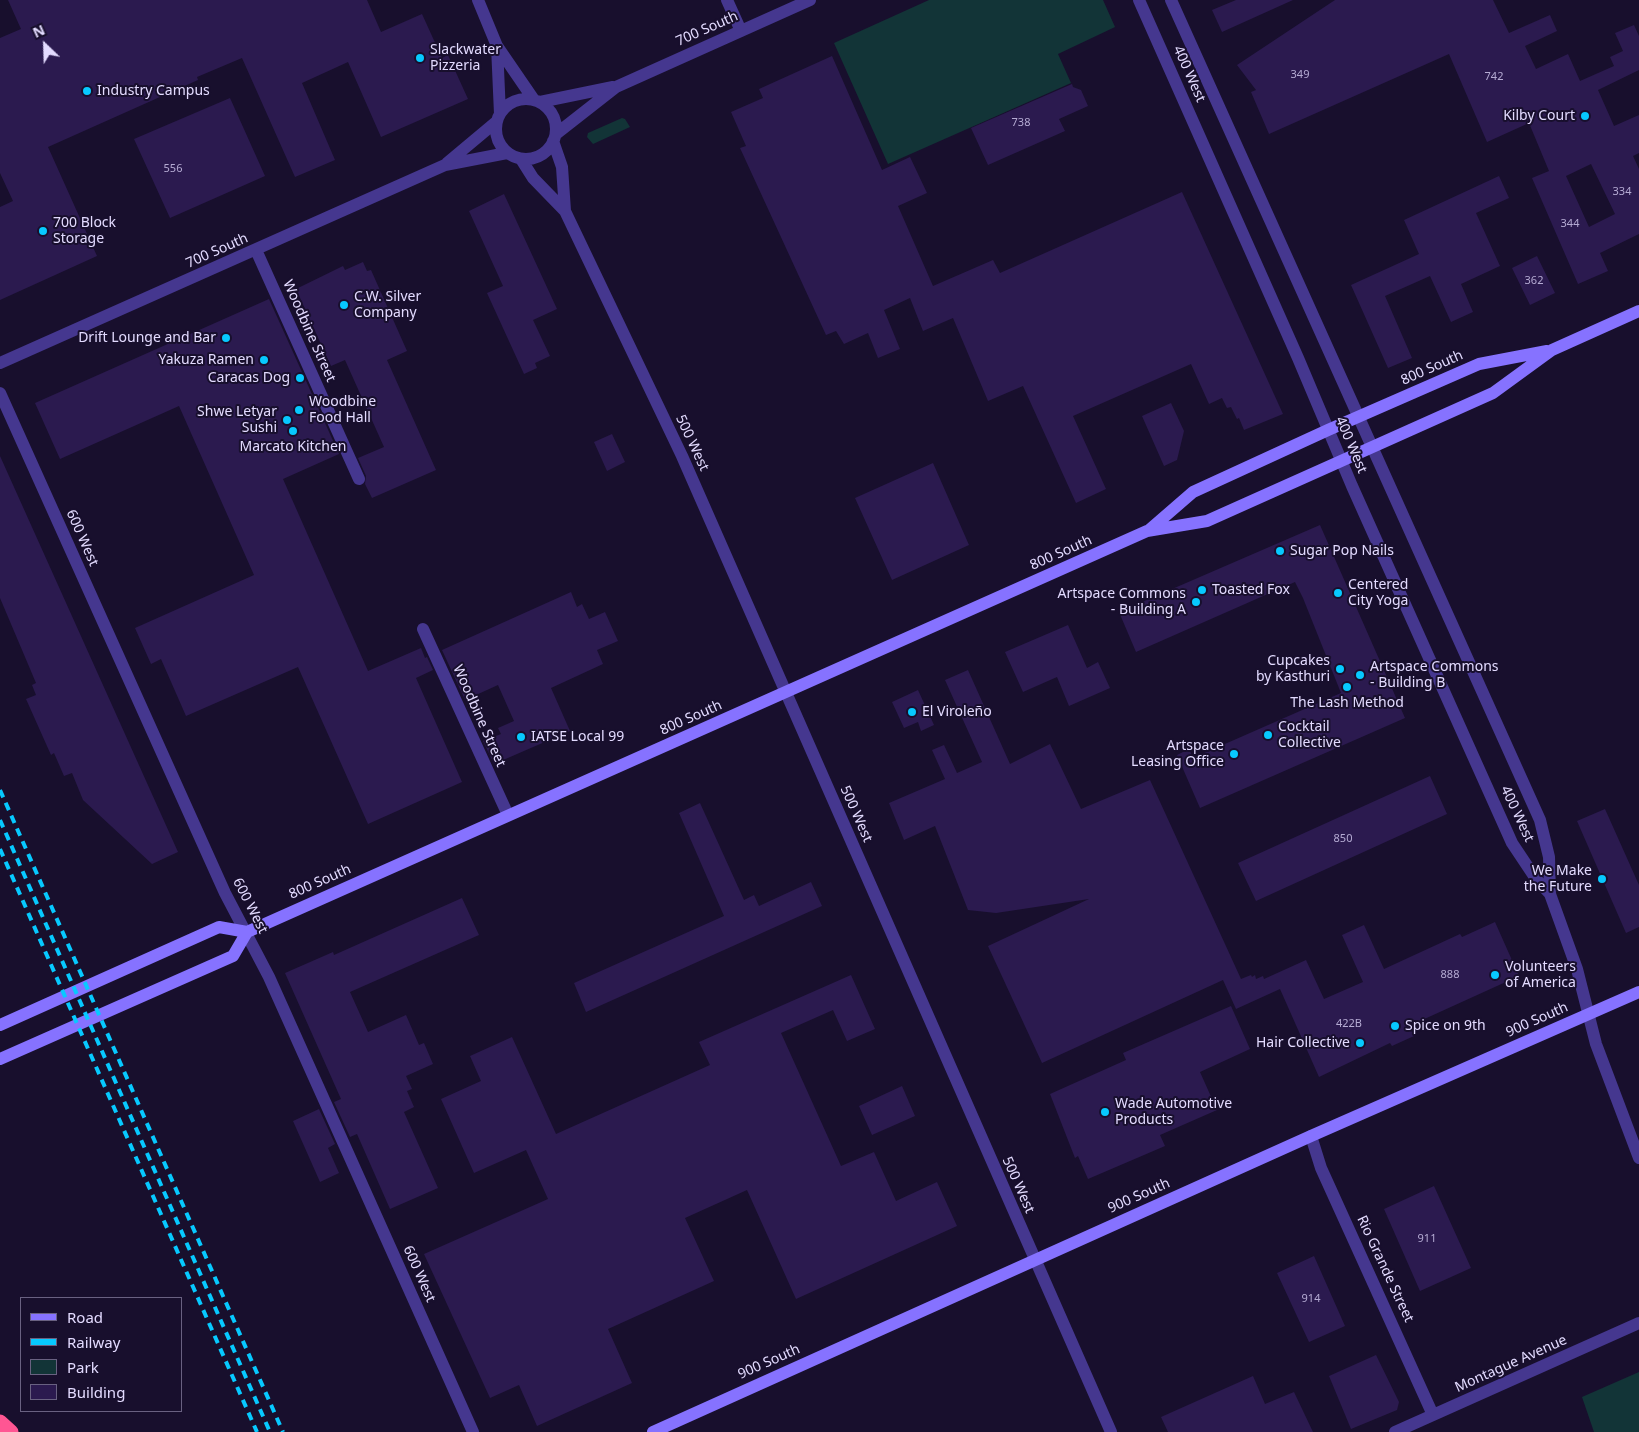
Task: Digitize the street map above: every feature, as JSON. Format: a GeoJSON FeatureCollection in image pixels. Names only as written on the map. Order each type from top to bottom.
{"type":"FeatureCollection","features":[{"type":"Feature","properties":{"kind":"highway"},"geometry":{"type":"LineString","coordinates":[[0,1422],[11,1432]]}},
{"type":"Feature","properties":{"kind":"street"},"geometry":{"type":"LineString","coordinates":[[478,0],[496,46],[537,101],[551,112],[555,120],[555,137],[548,149],[540,155],[521,158],[507,153],[498,141],[496,46]]}},
{"type":"Feature","properties":{"kind":"street"},"geometry":{"type":"LineString","coordinates":[[727,0],[741,30]]}},
{"type":"Feature","properties":{"kind":"street","name":"700 South"},"geometry":{"type":"LineString","coordinates":[[537,101],[616,87],[810,0]]}},
{"type":"Feature","properties":{"kind":"street","name":"400 West"},"geometry":{"type":"LineString","coordinates":[[1140,0],[1328,430],[1512,843],[1526,866],[1550,894]]}},
{"type":"Feature","properties":{"kind":"street","name":"400 West"},"geometry":{"type":"LineString","coordinates":[[1171,0],[1540,820],[1549,857],[1550,894],[1577,969],[1596,1044],[1639,1158]]}},
{"type":"Feature","properties":{"kind":"street","name":"700 South"},"geometry":{"type":"LineString","coordinates":[[555,137],[616,87]]}},
{"type":"Feature","properties":{"kind":"street"},"geometry":{"type":"LineString","coordinates":[[498,118],[506,106],[514,101],[537,101]]}},
{"type":"Feature","properties":{"kind":"street","name":"700 South"},"geometry":{"type":"LineString","coordinates":[[445,165],[498,118]]}},
{"type":"Feature","properties":{"kind":"street","name":"500 West"},"geometry":{"type":"LineString","coordinates":[[555,137],[562,167],[565,211]]}},
{"type":"Feature","properties":{"kind":"street","name":"700 South"},"geometry":{"type":"LineString","coordinates":[[0,363],[445,165],[507,153]]}},
{"type":"Feature","properties":{"kind":"street","name":"500 West"},"geometry":{"type":"LineString","coordinates":[[521,158],[533,178],[565,211],[682,456],[1112,1432]]}},
{"type":"Feature","properties":{"kind":"street","name":"Woodbine Street"},"geometry":{"type":"LineString","coordinates":[[256,250],[359,479]]}},
{"type":"Feature","properties":{"kind":"street","name":"800 South"},"geometry":{"type":"LineString","coordinates":[[247,932],[1147,531],[1207,521],[1342,461],[1493,393],[1552,350],[1639,311]]}},
{"type":"Feature","properties":{"kind":"street","name":"800 South"},"geometry":{"type":"LineString","coordinates":[[1147,531],[1193,492],[1328,430],[1479,364],[1552,350]]}},
{"type":"Feature","properties":{"kind":"street","name":"600 West"},"geometry":{"type":"LineString","coordinates":[[0,393],[225,893],[270,977],[473,1432]]}},
{"type":"Feature","properties":{"kind":"street","name":"Woodbine Street"},"geometry":{"type":"LineString","coordinates":[[423,629],[508,815]]}},
{"type":"Feature","properties":{"kind":"street"},"geometry":{"type":"LineString","coordinates":[[0,1025],[219,927],[247,932],[233,956],[0,1059]]}},
{"type":"Feature","properties":{"kind":"street","name":"900 South"},"geometry":{"type":"LineString","coordinates":[[653,1432],[1035,1259],[1639,992]]}},
{"type":"Feature","properties":{"kind":"street","name":"Rio Grande Street"},"geometry":{"type":"LineString","coordinates":[[1312,1136],[1321,1168],[1433,1415]]}},
{"type":"Feature","properties":{"kind":"street","name":"Montague Avenue"},"geometry":{"type":"LineString","coordinates":[[1395,1432],[1639,1323]]}},
{"type":"Feature","properties":{"kind":"green space"},"geometry":{"type":"Polygon","coordinates":[[[929,0],[1103,0],[1115,27],[1058,54],[1071,83],[888,164],[834,43],[929,0]]]}},
{"type":"Feature","properties":{"kind":"green space"},"geometry":{"type":"Polygon","coordinates":[[[622,118],[625,119],[630,127],[593,144],[587,137],[588,133],[622,118]]]}},
{"type":"Feature","properties":{"kind":"green space"},"geometry":{"type":"Polygon","coordinates":[[[1639,1372],[1639,1432],[1594,1432],[1582,1397],[1639,1372]]]}},
{"type":"Feature","properties":{"kind":"building","name":"Industry Campus"},"geometry":{"type":"Polygon","coordinates":[[[8,0],[367,0],[381,32],[422,14],[442,58],[448,55],[468,99],[381,137],[348,62],[302,83],[335,160],[295,177],[242,58],[197,77],[198,80],[48,147],[97,256],[0,300],[0,207],[13,201],[0,173],[0,38],[21,29],[8,0]]]}},
{"type":"Feature","properties":{"kind":"building"},"geometry":{"type":"Polygon","coordinates":[[[1236,0],[1293,0],[1222,32],[1212,10],[1236,0]]]}},
{"type":"Feature","properties":{"kind":"building"},"geometry":{"type":"Polygon","coordinates":[[[1335,0],[1493,0],[1509,33],[1550,15],[1557,31],[1525,46],[1536,69],[1568,54],[1580,81],[1614,66],[1610,57],[1623,51],[1615,33],[1634,25],[1639,36],[1639,70],[1598,90],[1614,126],[1639,115],[1639,153],[1633,156],[1639,169],[1639,234],[1600,253],[1608,271],[1578,284],[1532,178],[1549,171],[1529,123],[1487,142],[1449,54],[1269,134],[1251,92],[1256,90],[1237,65],[1335,0]],[[1591,164],[1566,176],[1589,227],[1615,214],[1591,164]]]}},
{"type":"Feature","properties":{"kind":"building"},"geometry":{"type":"Polygon","coordinates":[[[832,56],[882,170],[910,157],[927,193],[898,206],[933,286],[993,260],[1000,273],[1182,192],[1283,414],[1244,430],[1239,418],[1237,419],[1231,407],[1227,408],[1222,398],[1209,404],[1191,364],[1073,416],[1106,489],[1076,503],[1023,386],[988,401],[953,318],[923,331],[910,298],[884,310],[900,349],[878,358],[868,333],[844,344],[836,331],[826,335],[740,148],[746,146],[731,112],[763,98],[759,89],[832,56]]]}},
{"type":"Feature","properties":{"kind":"building"},"geometry":{"type":"Polygon","coordinates":[[[1072,84],[1073,87],[1081,90],[1088,106],[1059,119],[1065,131],[988,165],[971,128],[1072,84]]]}},
{"type":"Feature","properties":{"kind":"building"},"geometry":{"type":"Polygon","coordinates":[[[230,98],[265,176],[170,218],[134,139],[230,98]]]}},
{"type":"Feature","properties":{"kind":"building"},"geometry":{"type":"Polygon","coordinates":[[[1499,176],[1509,198],[1476,213],[1500,266],[1461,284],[1473,312],[1451,322],[1430,276],[1385,296],[1412,358],[1388,368],[1351,285],[1419,254],[1404,220],[1499,176]]]}},
{"type":"Feature","properties":{"kind":"building"},"geometry":{"type":"Polygon","coordinates":[[[504,194],[557,309],[533,320],[550,356],[535,363],[537,368],[524,374],[487,293],[503,286],[469,211],[504,194]]]}},
{"type":"Feature","properties":{"kind":"building"},"geometry":{"type":"Polygon","coordinates":[[[1537,256],[1555,293],[1530,305],[1512,268],[1537,256]]]}},
{"type":"Feature","properties":{"kind":"building"},"geometry":{"type":"Polygon","coordinates":[[[363,262],[367,271],[371,270],[407,351],[387,360],[436,470],[372,498],[365,484],[366,476],[358,458],[384,447],[345,360],[331,366],[296,289],[343,266],[345,270],[363,262]]]}},
{"type":"Feature","properties":{"kind":"building"},"geometry":{"type":"Polygon","coordinates":[[[269,299],[339,454],[283,479],[368,671],[421,648],[425,658],[427,657],[433,670],[416,678],[462,782],[368,824],[298,667],[186,716],[161,659],[151,664],[135,628],[254,575],[179,406],[60,459],[35,403],[269,299]]]}},
{"type":"Feature","properties":{"kind":"building"},"geometry":{"type":"Polygon","coordinates":[[[1171,403],[1184,431],[1177,460],[1164,466],[1142,416],[1171,403]]]}},
{"type":"Feature","properties":{"kind":"building"},"geometry":{"type":"Polygon","coordinates":[[[612,434],[625,462],[607,471],[594,442],[612,434]]]}},
{"type":"Feature","properties":{"kind":"building"},"geometry":{"type":"Polygon","coordinates":[[[0,456],[178,852],[152,864],[83,800],[72,773],[64,776],[54,753],[51,755],[26,699],[36,695],[32,685],[36,683],[0,598],[0,456]]]}},
{"type":"Feature","properties":{"kind":"building"},"geometry":{"type":"Polygon","coordinates":[[[933,463],[969,545],[892,580],[855,498],[933,463]]]}},
{"type":"Feature","properties":{"kind":"building","name":"Artspace Commons - Building B"},"geometry":{"type":"Polygon","coordinates":[[[1320,525],[1405,718],[1200,808],[1177,755],[1189,749],[1193,758],[1341,693],[1303,598],[1295,582],[1136,652],[1119,612],[1320,525]]]}},
{"type":"Feature","properties":{"kind":"building"},"geometry":{"type":"Polygon","coordinates":[[[571,592],[577,607],[582,604],[589,619],[605,612],[618,641],[597,650],[603,664],[551,688],[570,731],[494,764],[483,741],[501,734],[498,728],[514,721],[498,685],[465,700],[442,650],[571,592]]]}},
{"type":"Feature","properties":{"kind":"building"},"geometry":{"type":"Polygon","coordinates":[[[1068,625],[1087,668],[1098,662],[1110,688],[1069,706],[1057,677],[1023,692],[1005,652],[1068,625]]]}},
{"type":"Feature","properties":{"kind":"building"},"geometry":{"type":"Polygon","coordinates":[[[968,670],[1010,764],[1050,744],[1081,809],[1150,780],[1241,979],[1255,975],[1256,979],[1263,976],[1264,979],[1306,960],[1324,999],[1363,982],[1342,935],[1364,925],[1384,969],[1460,934],[1462,937],[1495,922],[1519,976],[1409,1026],[1414,1036],[1392,1046],[1390,1043],[1319,1077],[1280,989],[1236,1009],[1223,980],[1042,1063],[988,946],[1089,899],[996,913],[968,910],[935,826],[904,840],[889,803],[945,779],[932,750],[944,745],[957,773],[982,762],[945,680],[968,670]]]}},
{"type":"Feature","properties":{"kind":"building","name":"El Viroleño"},"geometry":{"type":"Polygon","coordinates":[[[918,690],[934,725],[921,731],[918,722],[904,728],[892,702],[918,690]]]}},
{"type":"Feature","properties":{"kind":"building"},"geometry":{"type":"Polygon","coordinates":[[[1430,776],[1447,814],[1256,901],[1238,863],[1430,776]]]}},
{"type":"Feature","properties":{"kind":"building"},"geometry":{"type":"Polygon","coordinates":[[[700,803],[744,900],[754,895],[759,906],[811,882],[822,906],[586,1012],[574,983],[724,916],[679,813],[700,803]]]}},
{"type":"Feature","properties":{"kind":"building"},"geometry":{"type":"Polygon","coordinates":[[[1605,809],[1639,885],[1639,927],[1626,933],[1577,821],[1605,809]]]}},
{"type":"Feature","properties":{"kind":"building"},"geometry":{"type":"Polygon","coordinates":[[[462,898],[479,935],[350,992],[368,1032],[406,1015],[419,1045],[424,1043],[433,1064],[406,1076],[412,1089],[407,1091],[414,1107],[404,1112],[438,1188],[390,1209],[357,1134],[350,1137],[334,1102],[341,1099],[285,973],[333,952],[334,955],[462,898]]]}},
{"type":"Feature","properties":{"kind":"building"},"geometry":{"type":"Polygon","coordinates":[[[851,975],[875,1029],[847,1041],[833,1010],[781,1033],[841,1166],[874,1152],[896,1201],[937,1182],[957,1226],[796,1299],[747,1190],[685,1218],[714,1281],[608,1329],[632,1383],[537,1426],[519,1385],[490,1398],[424,1254],[548,1199],[526,1150],[474,1173],[441,1099],[481,1081],[470,1056],[512,1037],[556,1134],[710,1065],[699,1042],[851,975]]]}},
{"type":"Feature","properties":{"kind":"building"},"geometry":{"type":"Polygon","coordinates":[[[1231,1006],[1250,1049],[1200,1072],[1217,1110],[1160,1135],[1165,1146],[1088,1179],[1078,1156],[1075,1158],[1050,1094],[1126,1060],[1123,1053],[1231,1006]]]}},
{"type":"Feature","properties":{"kind":"building"},"geometry":{"type":"Polygon","coordinates":[[[902,1086],[915,1116],[872,1135],[859,1106],[902,1086]]]}},
{"type":"Feature","properties":{"kind":"building"},"geometry":{"type":"Polygon","coordinates":[[[319,1109],[335,1144],[328,1148],[339,1173],[320,1182],[293,1121],[319,1109]]]}},
{"type":"Feature","properties":{"kind":"building"},"geometry":{"type":"Polygon","coordinates":[[[1434,1186],[1471,1268],[1420,1291],[1384,1209],[1434,1186]]]}},
{"type":"Feature","properties":{"kind":"building"},"geometry":{"type":"Polygon","coordinates":[[[1314,1256],[1345,1326],[1309,1342],[1277,1273],[1314,1256]]]}},
{"type":"Feature","properties":{"kind":"building"},"geometry":{"type":"Polygon","coordinates":[[[1376,1355],[1399,1402],[1397,1410],[1351,1429],[1329,1376],[1376,1355]]]}},
{"type":"Feature","properties":{"kind":"building"},"geometry":{"type":"Polygon","coordinates":[[[1253,1376],[1265,1404],[1294,1392],[1313,1432],[1168,1432],[1161,1417],[1253,1376]]]}},
{"type":"Feature","properties":{"kind":"railway"},"geometry":{"type":"LineString","coordinates":[[0,790],[283,1432]]}},
{"type":"Feature","properties":{"kind":"railway"},"geometry":{"type":"LineString","coordinates":[[0,820],[270,1432]]}},
{"type":"Feature","properties":{"kind":"railway"},"geometry":{"type":"LineString","coordinates":[[0,849],[257,1432]]}},
{"type":"Feature","properties":{"kind":"place","name":"Slackwater Pizzeria"},"geometry":{"type":"Point","coordinates":[420,58]}},
{"type":"Feature","properties":{"kind":"place","name":"Industry Campus"},"geometry":{"type":"Point","coordinates":[87,91]}},
{"type":"Feature","properties":{"kind":"place","name":"Kilby Court"},"geometry":{"type":"Point","coordinates":[1585,116]}},
{"type":"Feature","properties":{"kind":"place","name":"700 Block Storage"},"geometry":{"type":"Point","coordinates":[43,231]}},
{"type":"Feature","properties":{"kind":"place","name":"C.W. Silver Company"},"geometry":{"type":"Point","coordinates":[344,305]}},
{"type":"Feature","properties":{"kind":"place","name":"Drift Lounge and Bar"},"geometry":{"type":"Point","coordinates":[226,338]}},
{"type":"Feature","properties":{"kind":"place","name":"Yakuza Ramen"},"geometry":{"type":"Point","coordinates":[264,360]}},
{"type":"Feature","properties":{"kind":"place","name":"Caracas Dog"},"geometry":{"type":"Point","coordinates":[300,378]}},
{"type":"Feature","properties":{"kind":"place","name":"Woodbine Food Hall"},"geometry":{"type":"Point","coordinates":[299,410]}},
{"type":"Feature","properties":{"kind":"place","name":"Shwe Letyar Sushi"},"geometry":{"type":"Point","coordinates":[287,420]}},
{"type":"Feature","properties":{"kind":"place","name":"Marcato Kitchen"},"geometry":{"type":"Point","coordinates":[293,431]}},
{"type":"Feature","properties":{"kind":"place","name":"Sugar Pop Nails"},"geometry":{"type":"Point","coordinates":[1280,551]}},
{"type":"Feature","properties":{"kind":"place","name":"Toasted Fox"},"geometry":{"type":"Point","coordinates":[1202,590]}},
{"type":"Feature","properties":{"kind":"place","name":"Centered City Yoga"},"geometry":{"type":"Point","coordinates":[1338,593]}},
{"type":"Feature","properties":{"kind":"place","name":"Artspace Commons - Building A"},"geometry":{"type":"Point","coordinates":[1196,602]}},
{"type":"Feature","properties":{"kind":"place","name":"Cupcakes by Kasthuri"},"geometry":{"type":"Point","coordinates":[1340,669]}},
{"type":"Feature","properties":{"kind":"place","name":"Artspace Commons - Building B"},"geometry":{"type":"Point","coordinates":[1360,675]}},
{"type":"Feature","properties":{"kind":"place","name":"The Lash Method"},"geometry":{"type":"Point","coordinates":[1347,687]}},
{"type":"Feature","properties":{"kind":"place","name":"El Viroleño"},"geometry":{"type":"Point","coordinates":[912,712]}},
{"type":"Feature","properties":{"kind":"place","name":"Cocktail Collective"},"geometry":{"type":"Point","coordinates":[1268,735]}},
{"type":"Feature","properties":{"kind":"place","name":"IATSE Local 99"},"geometry":{"type":"Point","coordinates":[521,737]}},
{"type":"Feature","properties":{"kind":"place","name":"Artspace Leasing Office"},"geometry":{"type":"Point","coordinates":[1234,754]}},
{"type":"Feature","properties":{"kind":"place","name":"We Make the Future"},"geometry":{"type":"Point","coordinates":[1602,879]}},
{"type":"Feature","properties":{"kind":"place","name":"Volunteers of America"},"geometry":{"type":"Point","coordinates":[1495,975]}},
{"type":"Feature","properties":{"kind":"place","name":"Spice on 9th"},"geometry":{"type":"Point","coordinates":[1395,1026]}},
{"type":"Feature","properties":{"kind":"place","name":"Hair Collective"},"geometry":{"type":"Point","coordinates":[1360,1043]}},
{"type":"Feature","properties":{"kind":"place","name":"Wade Automotive Products"},"geometry":{"type":"Point","coordinates":[1105,1112]}}]}
